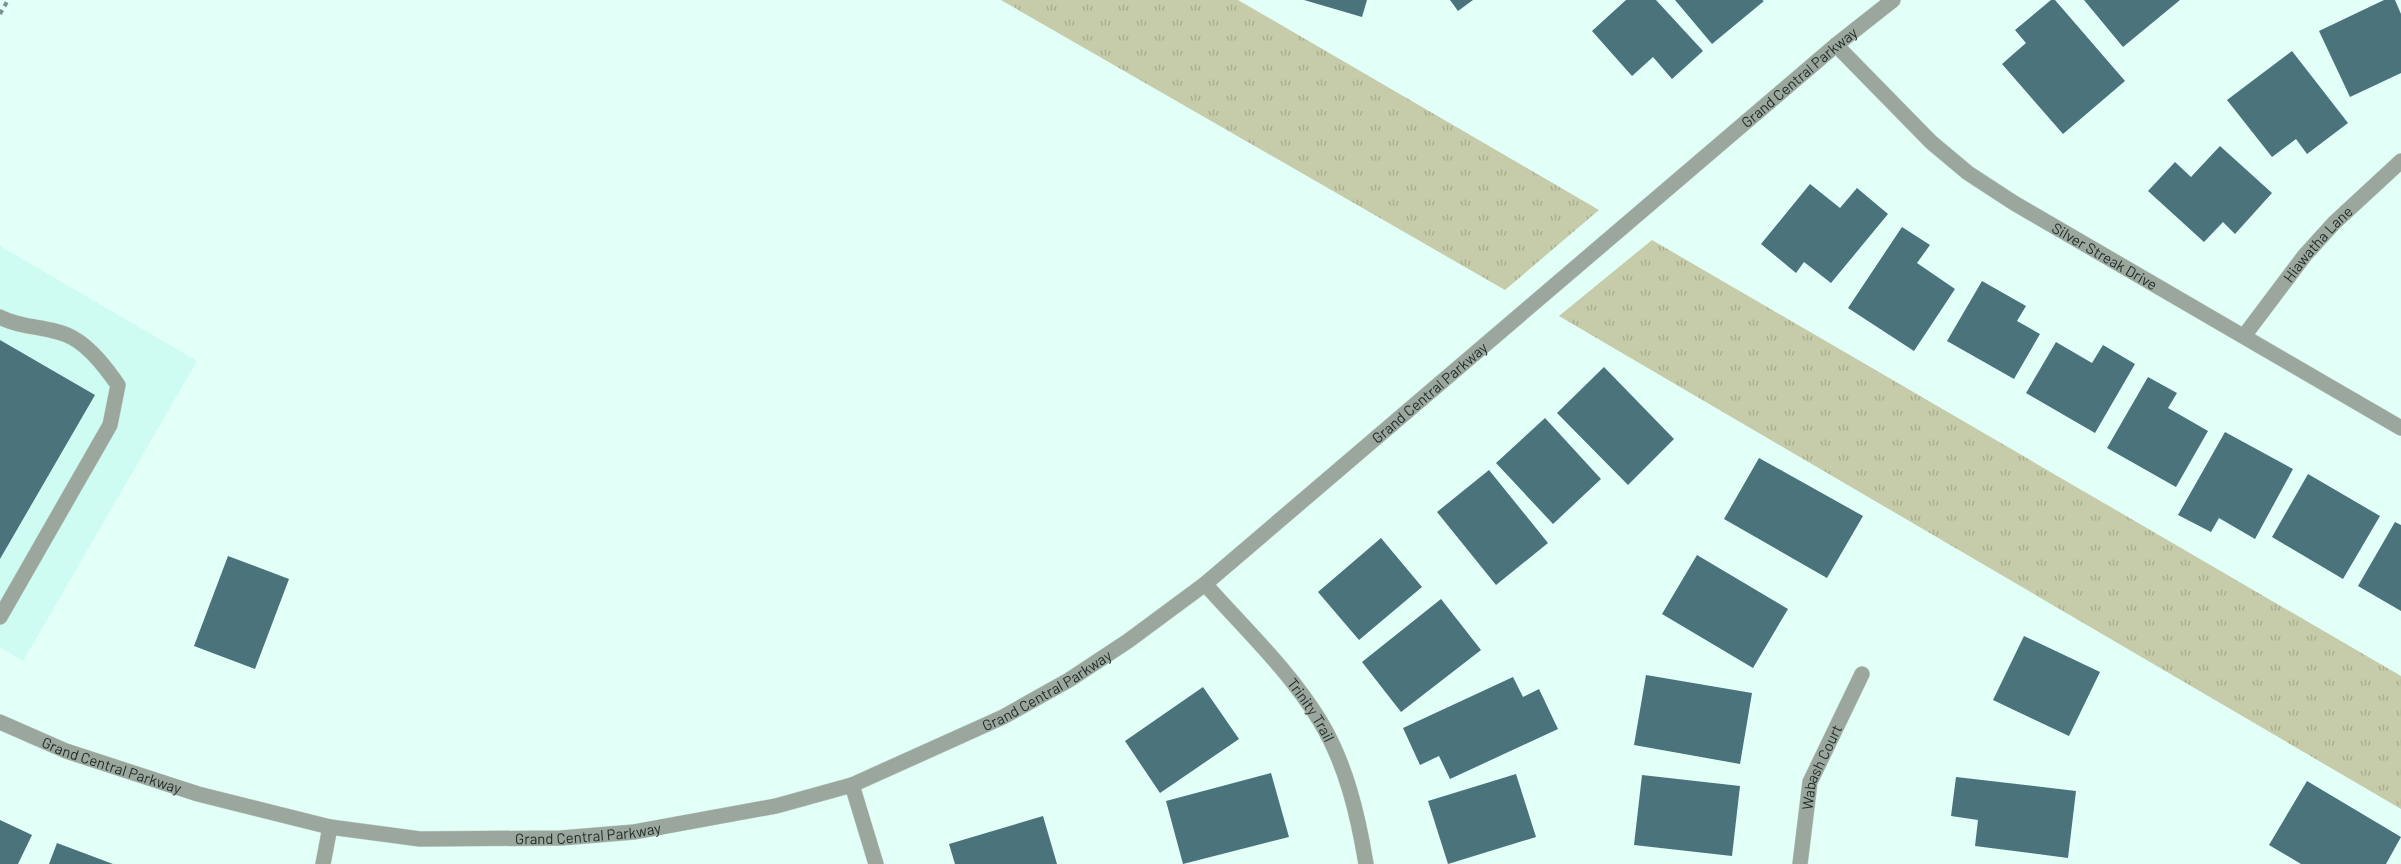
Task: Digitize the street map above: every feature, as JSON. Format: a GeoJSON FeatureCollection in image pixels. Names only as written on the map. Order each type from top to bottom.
{"type":"FeatureCollection","features":[{"type":"Feature","properties":{"kind":"street","name":"Grand Central Parkway"},"geometry":{"type":"LineString","coordinates":[[0,722],[66,751],[198,795],[330,827],[420,839],[561,838],[634,832],[776,806],[852,785],[1003,717],[1069,680],[1128,641],[1205,584],[1836,45],[1893,0]]}},
{"type":"Feature","properties":{"kind":"street","name":"Silver Streak Drive"},"geometry":{"type":"LineString","coordinates":[[1836,45],[1931,142],[1968,173],[2401,428]]}},
{"type":"Feature","properties":{"kind":"street","name":"Hiawatha Lane"},"geometry":{"type":"LineString","coordinates":[[2244,336],[2305,255],[2370,188],[2401,161]]}},
{"type":"Feature","properties":{"kind":"street"},"geometry":{"type":"LineString","coordinates":[[0,317],[11,323],[72,337],[101,362],[118,385],[110,425],[0,617]]}},
{"type":"Feature","properties":{"kind":"street","name":"Trinity Trail"},"geometry":{"type":"LineString","coordinates":[[1205,584],[1289,677],[1320,721],[1338,757],[1351,793],[1366,864]]}},
{"type":"Feature","properties":{"kind":"street","name":"Wabash Court"},"geometry":{"type":"LineString","coordinates":[[1800,864],[1810,782],[1862,674]]}},
{"type":"Feature","properties":{"kind":"street"},"geometry":{"type":"LineString","coordinates":[[852,785],[876,864]]}},
{"type":"Feature","properties":{"kind":"street"},"geometry":{"type":"LineString","coordinates":[[322,864],[330,827]]}},
{"type":"Feature","properties":{"kind":"path"},"geometry":{"type":"LineString","coordinates":[[0,14],[8,0]]}},
{"type":"Feature","properties":{"kind":"shaded area"},"geometry":{"type":"Polygon","coordinates":[[[0,246],[197,361],[23,661],[0,647],[0,246]]]}},
{"type":"Feature","properties":{"kind":"green space"},"geometry":{"type":"Polygon","coordinates":[[[1001,0],[1238,0],[1599,210],[1505,290],[1001,0]]]}},
{"type":"Feature","properties":{"kind":"green space"},"geometry":{"type":"Polygon","coordinates":[[[1652,240],[2401,676],[2401,809],[1559,316],[1652,240]]]}},
{"type":"Feature","properties":{"kind":"building"},"geometry":{"type":"Polygon","coordinates":[[[1304,0],[1367,0],[1362,17],[1304,0]]]}},
{"type":"Feature","properties":{"kind":"building"},"geometry":{"type":"Polygon","coordinates":[[[1450,0],[1473,0],[1458,11],[1450,0]]]}},
{"type":"Feature","properties":{"kind":"building"},"geometry":{"type":"Polygon","coordinates":[[[1626,0],[1656,0],[1703,51],[1672,79],[1653,57],[1632,76],[1592,31],[1626,0]]]}},
{"type":"Feature","properties":{"kind":"building"},"geometry":{"type":"Polygon","coordinates":[[[1675,0],[1762,0],[1764,1],[1712,44],[1675,0]]]}},
{"type":"Feature","properties":{"kind":"building"},"geometry":{"type":"Polygon","coordinates":[[[2051,0],[2055,0],[2125,81],[2063,134],[2002,64],[2026,43],[2015,30],[2051,0]]]}},
{"type":"Feature","properties":{"kind":"building"},"geometry":{"type":"Polygon","coordinates":[[[2084,0],[2180,0],[2123,47],[2084,0]]]}},
{"type":"Feature","properties":{"kind":"building"},"geometry":{"type":"Polygon","coordinates":[[[2384,0],[2395,0],[2401,14],[2401,73],[2350,97],[2319,31],[2384,0]]]}},
{"type":"Feature","properties":{"kind":"building"},"geometry":{"type":"Polygon","coordinates":[[[2292,51],[2348,123],[2307,154],[2296,139],[2272,157],[2227,100],[2292,51]]]}},
{"type":"Feature","properties":{"kind":"building"},"geometry":{"type":"Polygon","coordinates":[[[2220,146],[2272,193],[2235,234],[2223,222],[2204,242],[2148,191],[2175,162],[2191,177],[2220,146]]]}},
{"type":"Feature","properties":{"kind":"building"},"geometry":{"type":"Polygon","coordinates":[[[1810,184],[1840,208],[1857,188],[1888,214],[1831,283],[1804,262],[1796,273],[1761,244],[1810,184]]]}},
{"type":"Feature","properties":{"kind":"building"},"geometry":{"type":"Polygon","coordinates":[[[1902,227],[1930,245],[1917,263],[1955,289],[1914,351],[1848,308],[1902,227]]]}},
{"type":"Feature","properties":{"kind":"building"},"geometry":{"type":"Polygon","coordinates":[[[1982,281],[2026,306],[2017,321],[2040,334],[2014,379],[1947,341],[1982,281]]]}},
{"type":"Feature","properties":{"kind":"building"},"geometry":{"type":"Polygon","coordinates":[[[0,340],[95,395],[0,559],[0,340]]]}},
{"type":"Feature","properties":{"kind":"building"},"geometry":{"type":"Polygon","coordinates":[[[2056,342],[2092,363],[2103,345],[2135,364],[2095,433],[2026,393],[2056,342]]]}},
{"type":"Feature","properties":{"kind":"building"},"geometry":{"type":"Polygon","coordinates":[[[1604,367],[1674,439],[1628,485],[1557,413],[1604,367]]]}},
{"type":"Feature","properties":{"kind":"building"},"geometry":{"type":"Polygon","coordinates":[[[2148,377],[2177,393],[2168,408],[2208,431],[2176,487],[2107,448],[2148,377]]]}},
{"type":"Feature","properties":{"kind":"building"},"geometry":{"type":"Polygon","coordinates":[[[1545,418],[1601,479],[1553,524],[1496,463],[1545,418]]]}},
{"type":"Feature","properties":{"kind":"building"},"geometry":{"type":"Polygon","coordinates":[[[2225,432],[2293,469],[2255,539],[2219,518],[2211,532],[2178,515],[2225,432]]]}},
{"type":"Feature","properties":{"kind":"building"},"geometry":{"type":"Polygon","coordinates":[[[1759,458],[1863,516],[1827,578],[1724,519],[1759,458]]]}},
{"type":"Feature","properties":{"kind":"building"},"geometry":{"type":"Polygon","coordinates":[[[1489,470],[1548,543],[1496,585],[1437,512],[1489,470]]]}},
{"type":"Feature","properties":{"kind":"building"},"geometry":{"type":"Polygon","coordinates":[[[2308,474],[2380,516],[2343,579],[2272,537],[2308,474]]]}},
{"type":"Feature","properties":{"kind":"building"},"geometry":{"type":"Polygon","coordinates":[[[2395,522],[2401,525],[2401,611],[2358,586],[2395,522]]]}},
{"type":"Feature","properties":{"kind":"building"},"geometry":{"type":"Polygon","coordinates":[[[1381,538],[1422,587],[1359,640],[1318,592],[1381,538]]]}},
{"type":"Feature","properties":{"kind":"building"},"geometry":{"type":"Polygon","coordinates":[[[1697,555],[1788,609],[1753,668],[1662,614],[1697,555]]]}},
{"type":"Feature","properties":{"kind":"building"},"geometry":{"type":"Polygon","coordinates":[[[228,556],[289,579],[255,669],[194,646],[228,556]]]}},
{"type":"Feature","properties":{"kind":"building"},"geometry":{"type":"Polygon","coordinates":[[[1441,599],[1481,650],[1401,712],[1362,662],[1441,599]]]}},
{"type":"Feature","properties":{"kind":"building"},"geometry":{"type":"Polygon","coordinates":[[[2024,636],[2100,672],[2069,736],[1993,700],[2024,636]]]}},
{"type":"Feature","properties":{"kind":"building"},"geometry":{"type":"Polygon","coordinates":[[[1646,675],[1752,693],[1740,764],[1634,745],[1646,675]]]}},
{"type":"Feature","properties":{"kind":"building"},"geometry":{"type":"Polygon","coordinates":[[[1513,677],[1523,697],[1539,689],[1558,729],[1450,779],[1439,756],[1420,765],[1403,728],[1513,677]]]}},
{"type":"Feature","properties":{"kind":"building"},"geometry":{"type":"Polygon","coordinates":[[[1203,687],[1239,739],[1160,793],[1125,741],[1203,687]]]}},
{"type":"Feature","properties":{"kind":"building"},"geometry":{"type":"Polygon","coordinates":[[[1271,773],[1289,837],[1183,864],[1166,801],[1271,773]]]}},
{"type":"Feature","properties":{"kind":"building"},"geometry":{"type":"Polygon","coordinates":[[[1516,774],[1536,837],[1448,864],[1428,801],[1516,774]]]}},
{"type":"Feature","properties":{"kind":"building"},"geometry":{"type":"Polygon","coordinates":[[[1642,775],[1740,786],[1732,856],[1634,845],[1642,775]]]}},
{"type":"Feature","properties":{"kind":"building"},"geometry":{"type":"Polygon","coordinates":[[[1956,777],[2076,791],[2068,858],[1975,846],[1978,820],[1951,816],[1956,777]]]}},
{"type":"Feature","properties":{"kind":"building"},"geometry":{"type":"Polygon","coordinates":[[[2307,781],[2401,837],[2386,864],[2301,864],[2269,845],[2307,781]]]}},
{"type":"Feature","properties":{"kind":"building"},"geometry":{"type":"Polygon","coordinates":[[[1043,816],[1057,864],[955,864],[949,844],[1043,816]]]}},
{"type":"Feature","properties":{"kind":"building"},"geometry":{"type":"Polygon","coordinates":[[[0,820],[32,835],[18,864],[0,864],[0,820]]]}},
{"type":"Feature","properties":{"kind":"building"},"geometry":{"type":"Polygon","coordinates":[[[57,843],[113,864],[49,864],[57,843]]]}}]}
